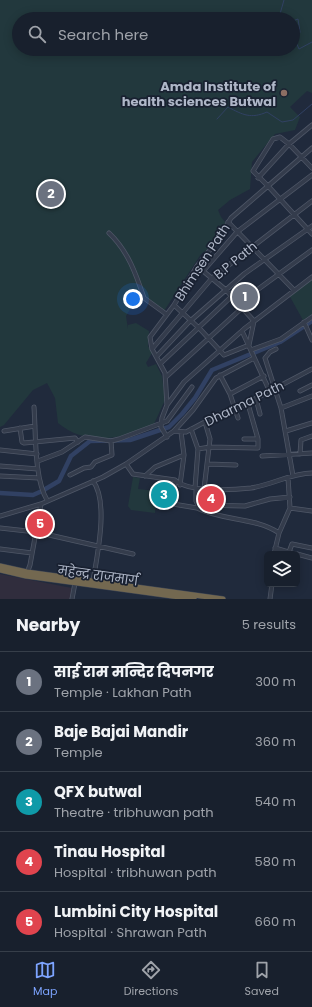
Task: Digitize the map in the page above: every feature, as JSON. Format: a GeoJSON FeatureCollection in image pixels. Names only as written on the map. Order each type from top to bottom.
{"type":"FeatureCollection","features":[{"type":"Feature","properties":{"kind":"highway"},"geometry":{"type":"LineString","coordinates":[[0,566],[27,574],[93,581],[223,599]]}},
{"type":"Feature","properties":{"kind":"highway","name":"महेन्द्र राजमार्ग"},"geometry":{"type":"LineString","coordinates":[[0,570],[75,583],[194,599]]}},
{"type":"Feature","properties":{"kind":"street"},"geometry":{"type":"LineString","coordinates":[[258,178],[289,144],[312,125]]}},
{"type":"Feature","properties":{"kind":"street"},"geometry":{"type":"LineString","coordinates":[[312,168],[289,144],[280,137],[273,139],[253,169],[253,172],[258,178],[282,200],[312,234]]}},
{"type":"Feature","properties":{"kind":"street","name":"Bhimsen Path"},"geometry":{"type":"LineString","coordinates":[[152,348],[150,337],[174,305],[197,266],[217,241],[228,222],[236,212],[254,200],[312,148]]}},
{"type":"Feature","properties":{"kind":"street"},"geometry":{"type":"LineString","coordinates":[[204,270],[237,232],[282,200],[312,175]]}},
{"type":"Feature","properties":{"kind":"street","name":"B.P Path"},"geometry":{"type":"LineString","coordinates":[[152,348],[184,313],[212,278],[312,201]]}},
{"type":"Feature","properties":{"kind":"street"},"geometry":{"type":"LineString","coordinates":[[228,222],[294,290]]}},
{"type":"Feature","properties":{"kind":"street"},"geometry":{"type":"LineString","coordinates":[[157,356],[191,320],[226,290],[312,226]]}},
{"type":"Feature","properties":{"kind":"street"},"geometry":{"type":"LineString","coordinates":[[109,233],[128,256],[140,284],[144,298],[166,314]]}},
{"type":"Feature","properties":{"kind":"street"},"geometry":{"type":"LineString","coordinates":[[166,377],[209,339],[242,306],[279,274],[312,250]]}},
{"type":"Feature","properties":{"kind":"street"},"geometry":{"type":"LineString","coordinates":[[197,266],[204,270],[226,290],[254,321],[250,348]]}},
{"type":"Feature","properties":{"kind":"street"},"geometry":{"type":"LineString","coordinates":[[167,437],[161,425],[168,405],[184,382],[254,321],[312,276]]}},
{"type":"Feature","properties":{"kind":"street"},"geometry":{"type":"LineString","coordinates":[[161,363],[231,297]]}},
{"type":"Feature","properties":{"kind":"street"},"geometry":{"type":"LineString","coordinates":[[174,305],[184,313],[225,356],[281,339],[312,317]]}},
{"type":"Feature","properties":{"kind":"street"},"geometry":{"type":"LineString","coordinates":[[304,323],[312,340]]}},
{"type":"Feature","properties":{"kind":"street"},"geometry":{"type":"LineString","coordinates":[[242,331],[264,376],[270,392]]}},
{"type":"Feature","properties":{"kind":"street"},"geometry":{"type":"LineString","coordinates":[[152,348],[161,363],[166,377],[168,405]]}},
{"type":"Feature","properties":{"kind":"street"},"geometry":{"type":"LineString","coordinates":[[0,516],[41,504],[47,500],[93,481],[126,464],[174,431],[193,410],[216,378],[254,358],[265,357],[276,349]]}},
{"type":"Feature","properties":{"kind":"street"},"geometry":{"type":"LineString","coordinates":[[265,357],[281,408],[293,476]]}},
{"type":"Feature","properties":{"kind":"street","name":"Dharma Path"},"geometry":{"type":"LineString","coordinates":[[174,431],[181,432],[191,430],[218,415],[248,404],[312,369]]}},
{"type":"Feature","properties":{"kind":"street"},"geometry":{"type":"LineString","coordinates":[[220,375],[230,394],[234,410],[238,418]]}},
{"type":"Feature","properties":{"kind":"street"},"geometry":{"type":"LineString","coordinates":[[230,394],[264,376]]}},
{"type":"Feature","properties":{"kind":"street"},"geometry":{"type":"LineString","coordinates":[[300,391],[312,386]]}},
{"type":"Feature","properties":{"kind":"street"},"geometry":{"type":"LineString","coordinates":[[38,461],[62,452],[85,438],[111,441],[131,436],[161,425],[167,421],[192,387]]}},
{"type":"Feature","properties":{"kind":"street"},"geometry":{"type":"LineString","coordinates":[[281,408],[312,396]]}},
{"type":"Feature","properties":{"kind":"street"},"geometry":{"type":"LineString","coordinates":[[256,399],[260,414]]}},
{"type":"Feature","properties":{"kind":"street"},"geometry":{"type":"LineString","coordinates":[[198,449],[210,447],[258,448],[258,439],[248,404]]}},
{"type":"Feature","properties":{"kind":"street"},"geometry":{"type":"LineString","coordinates":[[34,407],[39,478],[42,491],[47,500]]}},
{"type":"Feature","properties":{"kind":"street"},"geometry":{"type":"LineString","coordinates":[[204,489],[210,447],[210,439],[205,422]]}},
{"type":"Feature","properties":{"kind":"street"},"geometry":{"type":"LineString","coordinates":[[286,430],[312,423]]}},
{"type":"Feature","properties":{"kind":"street"},"geometry":{"type":"LineString","coordinates":[[4,431],[36,426]]}},
{"type":"Feature","properties":{"kind":"street"},"geometry":{"type":"LineString","coordinates":[[20,428],[22,442],[75,438],[78,442]]}},
{"type":"Feature","properties":{"kind":"street"},"geometry":{"type":"LineString","coordinates":[[191,430],[198,449],[196,488],[196,502],[198,506],[227,517],[267,525],[279,533]]}},
{"type":"Feature","properties":{"kind":"street"},"geometry":{"type":"LineString","coordinates":[[180,485],[184,455],[181,432]]}},
{"type":"Feature","properties":{"kind":"street"},"geometry":{"type":"LineString","coordinates":[[300,454],[300,440],[312,436]]}},
{"type":"Feature","properties":{"kind":"street"},"geometry":{"type":"LineString","coordinates":[[244,439],[258,439]]}},
{"type":"Feature","properties":{"kind":"street"},"geometry":{"type":"LineString","coordinates":[[70,475],[84,468],[91,467],[95,462],[112,455],[111,441]]}},
{"type":"Feature","properties":{"kind":"street"},"geometry":{"type":"LineString","coordinates":[[0,450],[37,454]]}},
{"type":"Feature","properties":{"kind":"street"},"geometry":{"type":"LineString","coordinates":[[262,456],[312,453]]}},
{"type":"Feature","properties":{"kind":"street"},"geometry":{"type":"LineString","coordinates":[[145,476],[155,467],[184,455]]}},
{"type":"Feature","properties":{"kind":"street"},"geometry":{"type":"LineString","coordinates":[[126,464],[133,474],[176,480],[180,485],[204,489],[252,488],[293,476],[312,473]]}},
{"type":"Feature","properties":{"kind":"street"},"geometry":{"type":"LineString","coordinates":[[208,464],[236,465]]}},
{"type":"Feature","properties":{"kind":"street"},"geometry":{"type":"LineString","coordinates":[[0,466],[38,469]]}},
{"type":"Feature","properties":{"kind":"street"},"geometry":{"type":"LineString","coordinates":[[0,476],[39,478]]}},
{"type":"Feature","properties":{"kind":"street"},"geometry":{"type":"LineString","coordinates":[[274,551],[279,533],[290,508],[288,478]]}},
{"type":"Feature","properties":{"kind":"street"},"geometry":{"type":"LineString","coordinates":[[176,480],[173,504],[198,506],[245,506],[275,498],[290,497]]}},
{"type":"Feature","properties":{"kind":"street"},"geometry":{"type":"LineString","coordinates":[[93,481],[96,485],[100,504],[98,546],[93,581]]}},
{"type":"Feature","properties":{"kind":"street"},"geometry":{"type":"LineString","coordinates":[[27,574],[41,504]]}},
{"type":"Feature","properties":{"kind":"street"},"geometry":{"type":"LineString","coordinates":[[290,508],[312,511]]}},
{"type":"Feature","properties":{"kind":"street"},"geometry":{"type":"LineString","coordinates":[[0,528],[36,532],[133,554]]}},
{"type":"Feature","properties":{"kind":"street"},"geometry":{"type":"LineString","coordinates":[[289,551],[292,544],[312,548]]}},
{"type":"Feature","properties":{"kind":"street"},"geometry":{"type":"LineString","coordinates":[[275,548],[286,551]]}},
{"type":"Feature","properties":{"kind":"street"},"geometry":{"type":"LineString","coordinates":[[0,549],[32,553]]}},
{"type":"Feature","properties":{"kind":"street"},"geometry":{"type":"LineString","coordinates":[[300,555],[312,558]]}},
{"type":"Feature","properties":{"kind":"street"},"geometry":{"type":"LineString","coordinates":[[72,599],[75,583]]}},
{"type":"Feature","properties":{"kind":"street"},"geometry":{"type":"LineString","coordinates":[[270,599],[272,587]]}},
{"type":"Feature","properties":{"kind":"shaded area"},"geometry":{"type":"Polygon","coordinates":[[[0,574],[72,588],[70,599],[0,599],[0,574]]]}},
{"type":"Feature","properties":{"kind":"green space"},"geometry":{"type":"Polygon","coordinates":[[[0,0],[312,0],[312,93],[307,91],[290,107],[300,117],[295,130],[275,134],[252,162],[250,189],[230,200],[218,210],[226,223],[211,247],[201,254],[164,311],[139,294],[126,316],[128,329],[128,325],[136,323],[149,331],[148,346],[152,353],[146,363],[148,367],[156,364],[162,376],[165,400],[154,424],[130,434],[118,437],[93,438],[69,431],[58,423],[55,398],[47,383],[33,390],[4,425],[0,427],[0,0]]]}},
{"type":"Feature","properties":{"kind":"green space"},"geometry":{"type":"Polygon","coordinates":[[[312,279],[312,317],[304,322],[289,295],[312,279]]]}},
{"type":"Feature","properties":{"kind":"green space"},"geometry":{"type":"Polygon","coordinates":[[[133,477],[140,478],[138,489],[157,491],[155,513],[131,510],[128,506],[133,477]]]}},
{"type":"Feature","properties":{"kind":"waterway"},"geometry":{"type":"LineString","coordinates":[[281,12],[284,0]]}},
{"type":"Feature","properties":{"kind":"waterway"},"geometry":{"type":"LineString","coordinates":[[300,48],[312,42]]}},
{"type":"Feature","properties":{"kind":"waterway"},"geometry":{"type":"LineString","coordinates":[[217,119],[228,107],[252,116],[267,112],[282,122],[293,120],[312,104]]}},
{"type":"Feature","properties":{"kind":"waterway"},"geometry":{"type":"LineString","coordinates":[[0,493],[33,495],[42,491],[59,481],[71,456],[90,441],[130,440],[169,427],[195,398],[212,370],[280,342],[312,321]]}},
{"type":"Feature","properties":{"kind":"place","name":"Amda Institute of health sciences Butwal"},"geometry":{"type":"Point","coordinates":[284,93]}},
{"type":"Feature","properties":{"kind":"place","name":"Baje Bajai Mandir"},"geometry":{"type":"Point","coordinates":[51,194]}},
{"type":"Feature","properties":{"kind":"place","name":"साई राम मन्दिर दिपनगर"},"geometry":{"type":"Point","coordinates":[245,297]}},
{"type":"Feature","properties":{"kind":"place","name":"QFX butwal"},"geometry":{"type":"Point","coordinates":[164,495]}},
{"type":"Feature","properties":{"kind":"place","name":"Tinau Hospital"},"geometry":{"type":"Point","coordinates":[211,499]}},
{"type":"Feature","properties":{"kind":"place","name":"Lumbini City Hospital"},"geometry":{"type":"Point","coordinates":[40,524]}}]}
